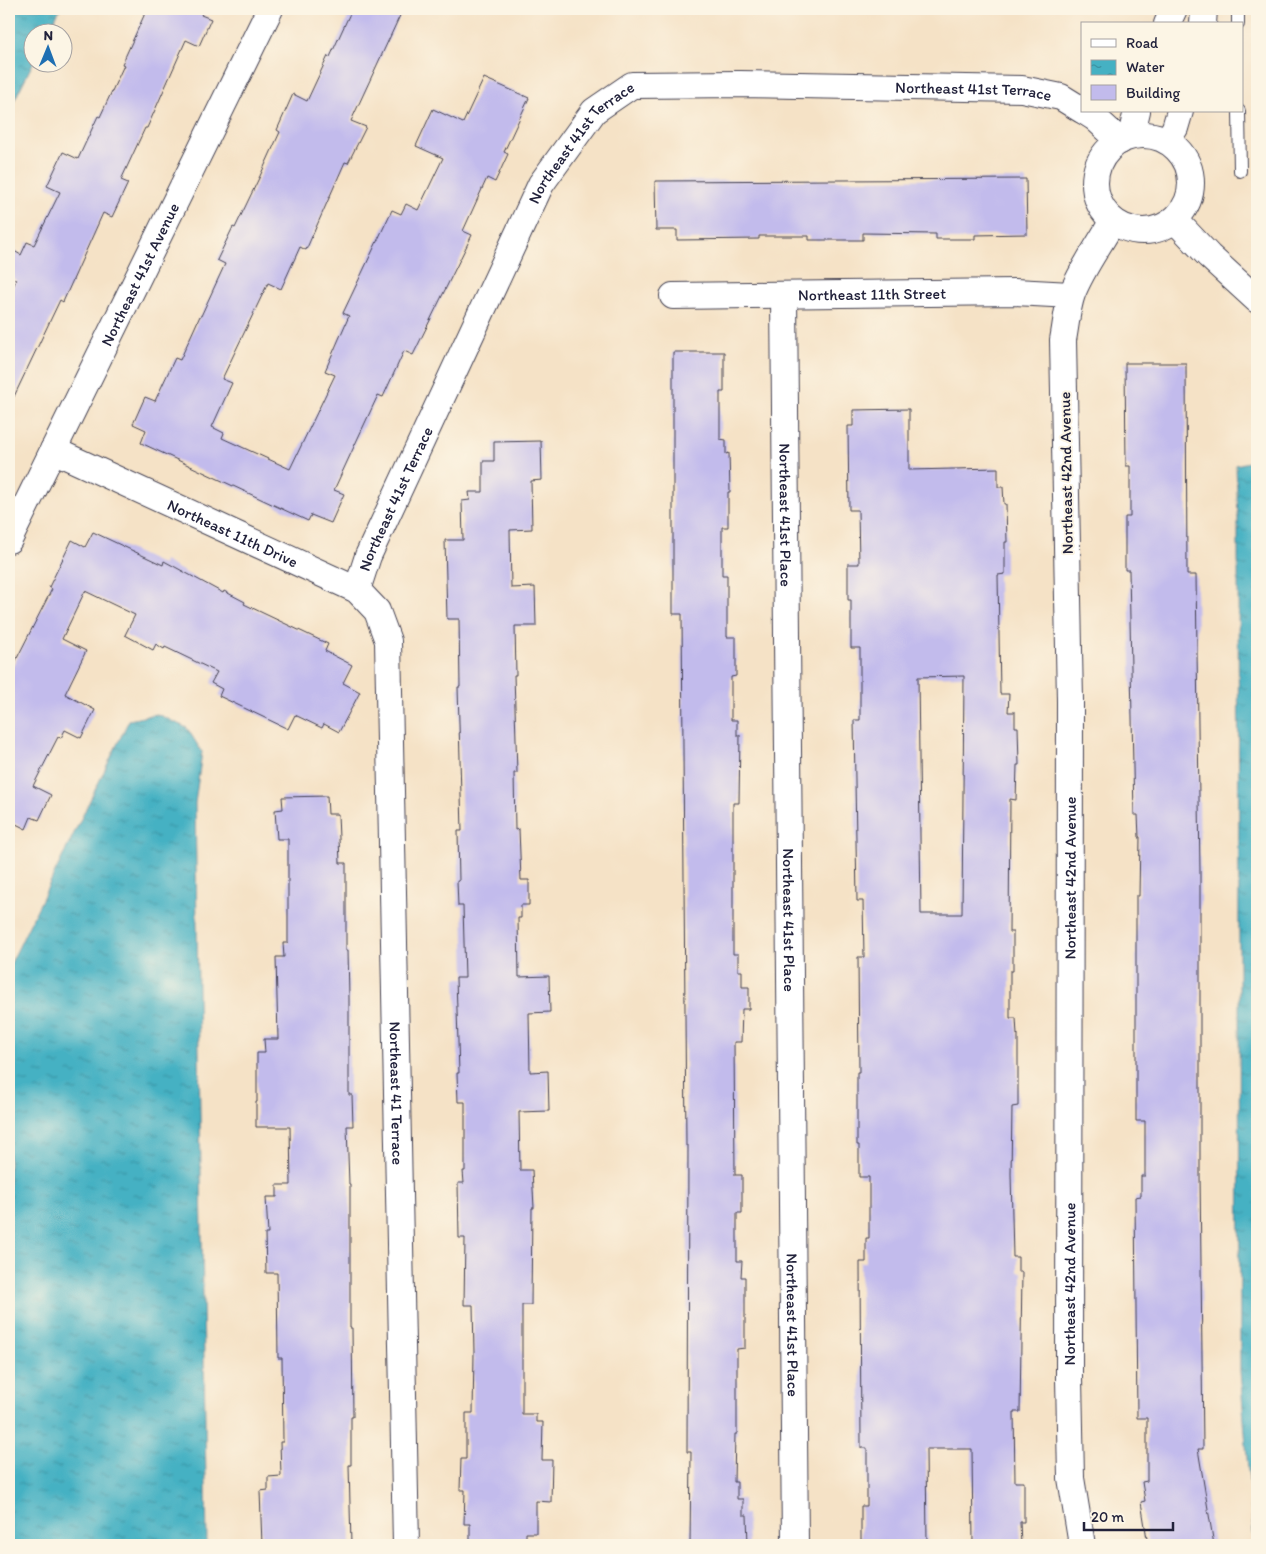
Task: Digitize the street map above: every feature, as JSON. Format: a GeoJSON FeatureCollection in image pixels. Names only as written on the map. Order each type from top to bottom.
{"type":"FeatureCollection","features":[{"type":"Feature","properties":{"kind":"street","name":"Northeast 41st Avenue"},"geometry":{"type":"LineString","coordinates":[[9,540],[270,9]]}},
{"type":"Feature","properties":{"kind":"street"},"geometry":{"type":"LineString","coordinates":[[1168,22],[1174,9]]}},
{"type":"Feature","properties":{"kind":"street"},"geometry":{"type":"LineString","coordinates":[[1202,22],[1204,9]]}},
{"type":"Feature","properties":{"kind":"street","name":"Northeast 41st Terrace"},"geometry":{"type":"LineString","coordinates":[[358,590],[368,556],[541,184],[594,111],[632,85],[740,84],[1022,89],[1061,97],[1081,110]]}},
{"type":"Feature","properties":{"kind":"street","name":"Northeast 41st Terrace"},"geometry":{"type":"LineString","coordinates":[[1085,112],[1095,118],[1129,129]]}},
{"type":"Feature","properties":{"kind":"street"},"geometry":{"type":"LineString","coordinates":[[1167,141],[1180,112]]}},
{"type":"Feature","properties":{"kind":"street"},"geometry":{"type":"LineString","coordinates":[[1129,129],[1167,141],[1183,156],[1190,170],[1191,191],[1184,210],[1165,227],[1130,231],[1112,222],[1098,204],[1094,186],[1096,167],[1106,151],[1129,129]]}},
{"type":"Feature","properties":{"kind":"street"},"geometry":{"type":"LineString","coordinates":[[1175,220],[1209,256],[1257,300]]}},
{"type":"Feature","properties":{"kind":"street","name":"Northeast 42nd Avenue"},"geometry":{"type":"LineString","coordinates":[[1082,1545],[1071,1478],[1069,1378],[1070,701],[1063,340],[1071,295],[1091,256],[1100,245],[1112,222]]}},
{"type":"Feature","properties":{"kind":"street","name":"Northeast 11th Street"},"geometry":{"type":"LineString","coordinates":[[673,296],[1015,292],[1071,295]]}},
{"type":"Feature","properties":{"kind":"street","name":"Northeast 41st Place"},"geometry":{"type":"LineString","coordinates":[[784,295],[795,1545]]}},
{"type":"Feature","properties":{"kind":"street","name":"Northeast 11th Drive"},"geometry":{"type":"LineString","coordinates":[[53,450],[358,590],[377,611],[388,641]]}},
{"type":"Feature","properties":{"kind":"street","name":"Northeast 41 Terrace"},"geometry":{"type":"LineString","coordinates":[[388,641],[406,1545]]}},
{"type":"Feature","properties":{"kind":"lane"},"geometry":{"type":"LineString","coordinates":[[1238,9],[1238,22]]}},
{"type":"Feature","properties":{"kind":"lane"},"geometry":{"type":"LineString","coordinates":[[1239,112],[1240,171]]}},
{"type":"Feature","properties":{"kind":"water"},"geometry":{"type":"Polygon","coordinates":[[[9,9],[60,9],[53,22],[22,22],[22,72],[28,72],[9,111],[9,9]]]}},
{"type":"Feature","properties":{"kind":"water"},"geometry":{"type":"Polygon","coordinates":[[[1257,460],[1257,1545],[1254,1543],[1240,1371],[1238,519],[1236,465],[1257,460]]]}},
{"type":"Feature","properties":{"kind":"water"},"geometry":{"type":"Polygon","coordinates":[[[157,714],[187,728],[202,752],[195,803],[207,1545],[9,1545],[9,967],[129,720],[157,714]]]}},
{"type":"Feature","properties":{"kind":"building"},"geometry":{"type":"Polygon","coordinates":[[[147,9],[204,9],[201,15],[211,19],[199,46],[186,40],[147,128],[145,128],[121,180],[128,183],[112,217],[103,213],[63,302],[60,300],[9,407],[9,296],[16,280],[9,276],[9,248],[21,255],[27,242],[34,245],[60,192],[47,186],[63,152],[78,159],[124,65],[122,64],[147,9]]]}},
{"type":"Feature","properties":{"kind":"building"},"geometry":{"type":"Polygon","coordinates":[[[352,9],[403,9],[351,121],[366,127],[348,163],[345,162],[306,250],[300,247],[281,289],[268,283],[222,379],[232,383],[212,427],[224,433],[222,438],[290,469],[335,375],[325,371],[349,316],[343,313],[392,210],[401,214],[406,204],[418,210],[443,158],[416,146],[433,109],[463,123],[484,78],[529,98],[504,152],[508,154],[495,182],[487,178],[463,231],[472,235],[413,355],[404,351],[383,397],[378,395],[334,490],[344,494],[331,523],[311,515],[308,521],[141,443],[146,430],[133,424],[145,397],[155,401],[175,358],[180,360],[225,264],[217,260],[260,176],[280,132],[277,130],[293,94],[307,101],[352,9]]]}},
{"type":"Feature","properties":{"kind":"building"},"geometry":{"type":"Polygon","coordinates":[[[1026,179],[1027,234],[975,235],[975,239],[936,239],[936,234],[863,233],[863,240],[809,240],[809,236],[759,236],[759,239],[677,240],[677,230],[656,230],[655,181],[1026,179]]]}},
{"type":"Feature","properties":{"kind":"building"},"geometry":{"type":"Polygon","coordinates":[[[673,352],[724,352],[724,392],[720,392],[720,439],[726,440],[726,454],[729,453],[730,492],[728,492],[728,527],[722,527],[722,575],[727,575],[727,637],[736,637],[736,676],[731,677],[731,720],[737,720],[737,735],[740,735],[739,803],[733,803],[733,954],[738,954],[738,971],[742,971],[742,987],[749,987],[749,1009],[742,1009],[741,1042],[734,1042],[735,1175],[742,1175],[742,1213],[737,1213],[737,1261],[742,1261],[741,1277],[745,1277],[745,1348],[737,1349],[737,1434],[735,1434],[734,1482],[737,1482],[737,1499],[743,1499],[743,1515],[747,1515],[748,1545],[690,1545],[691,1452],[687,1452],[688,1146],[686,1146],[682,614],[673,614],[673,352]]]}},
{"type":"Feature","properties":{"kind":"building"},"geometry":{"type":"Polygon","coordinates":[[[1125,363],[1186,363],[1187,575],[1196,575],[1200,872],[1200,1173],[1203,1449],[1198,1449],[1214,1545],[1148,1545],[1141,1502],[1145,1501],[1142,1482],[1147,1481],[1147,1418],[1137,1418],[1135,1197],[1141,1196],[1141,1176],[1145,1176],[1145,1121],[1136,1121],[1136,896],[1139,896],[1140,837],[1138,815],[1134,815],[1129,570],[1125,570],[1125,517],[1130,517],[1130,466],[1126,466],[1125,363]]]}},
{"type":"Feature","properties":{"kind":"building"},"geometry":{"type":"Polygon","coordinates":[[[909,409],[909,470],[998,468],[998,487],[1003,487],[1004,504],[1006,504],[1007,542],[1005,542],[1005,574],[998,575],[1000,694],[1009,694],[1008,712],[1015,712],[1015,727],[1018,727],[1019,765],[1017,765],[1016,800],[1010,799],[1009,932],[1013,932],[1013,971],[1010,971],[1010,1018],[1016,1018],[1018,1034],[1018,1106],[1012,1107],[1011,1174],[1013,1257],[1018,1257],[1018,1272],[1022,1272],[1020,1412],[1014,1412],[1015,1482],[1024,1482],[1024,1522],[1020,1522],[1021,1545],[973,1545],[972,1449],[926,1449],[927,1545],[861,1545],[861,1506],[867,1506],[867,1448],[861,1448],[860,1262],[866,1262],[866,1238],[869,1238],[869,1177],[859,1177],[859,1145],[857,1145],[857,1072],[859,1072],[858,957],[864,957],[863,901],[857,901],[854,720],[860,720],[860,648],[851,648],[851,600],[848,600],[848,564],[859,564],[858,510],[849,510],[848,426],[853,426],[853,410],[909,409]],[[964,676],[918,677],[921,914],[962,914],[964,676]]]}},
{"type":"Feature","properties":{"kind":"building"},"geometry":{"type":"Polygon","coordinates":[[[541,441],[542,480],[531,481],[532,529],[510,530],[511,588],[535,587],[536,626],[515,626],[516,675],[514,675],[517,773],[514,773],[515,830],[519,829],[521,880],[529,880],[529,905],[521,905],[521,918],[518,918],[519,977],[549,976],[550,1012],[529,1013],[530,1072],[548,1071],[549,1111],[519,1112],[520,1170],[532,1170],[534,1208],[532,1208],[531,1305],[522,1305],[522,1414],[536,1414],[536,1422],[543,1422],[542,1460],[552,1460],[551,1502],[536,1501],[536,1533],[526,1533],[526,1545],[470,1545],[470,1524],[464,1524],[465,1490],[460,1490],[461,1459],[466,1459],[466,1413],[473,1413],[474,1353],[473,1305],[464,1305],[465,1238],[459,1238],[458,1183],[464,1183],[465,1102],[458,1102],[456,978],[465,978],[463,906],[458,906],[457,881],[459,881],[458,831],[462,831],[458,687],[460,687],[459,619],[447,619],[445,540],[463,540],[462,501],[470,500],[469,492],[483,492],[483,461],[494,461],[494,442],[541,441]]]}},
{"type":"Feature","properties":{"kind":"building"},"geometry":{"type":"Polygon","coordinates":[[[93,532],[163,565],[164,561],[223,593],[224,591],[245,602],[244,604],[328,644],[325,651],[352,665],[343,683],[360,692],[339,732],[324,724],[322,728],[295,715],[288,729],[219,696],[222,689],[211,683],[217,672],[165,647],[164,649],[156,644],[153,650],[125,635],[135,615],[85,591],[62,639],[86,651],[65,694],[95,710],[81,738],[65,730],[61,738],[58,737],[33,786],[51,795],[39,820],[31,817],[26,829],[14,823],[9,834],[9,674],[52,589],[49,587],[72,540],[85,547],[93,532]]]}},
{"type":"Feature","properties":{"kind":"building"},"geometry":{"type":"Polygon","coordinates":[[[327,796],[328,814],[338,814],[340,863],[346,863],[349,1095],[352,1095],[353,1126],[347,1126],[350,1184],[350,1328],[352,1328],[353,1417],[351,1417],[351,1465],[349,1465],[351,1545],[262,1545],[260,1491],[268,1490],[268,1477],[281,1476],[280,1442],[283,1442],[282,1358],[278,1358],[277,1273],[266,1273],[265,1234],[268,1234],[266,1197],[277,1197],[277,1185],[291,1185],[290,1127],[256,1127],[257,1053],[265,1053],[264,1039],[278,1039],[276,957],[284,957],[283,943],[288,943],[288,839],[277,839],[275,810],[283,809],[282,797],[327,796]]]}}]}
